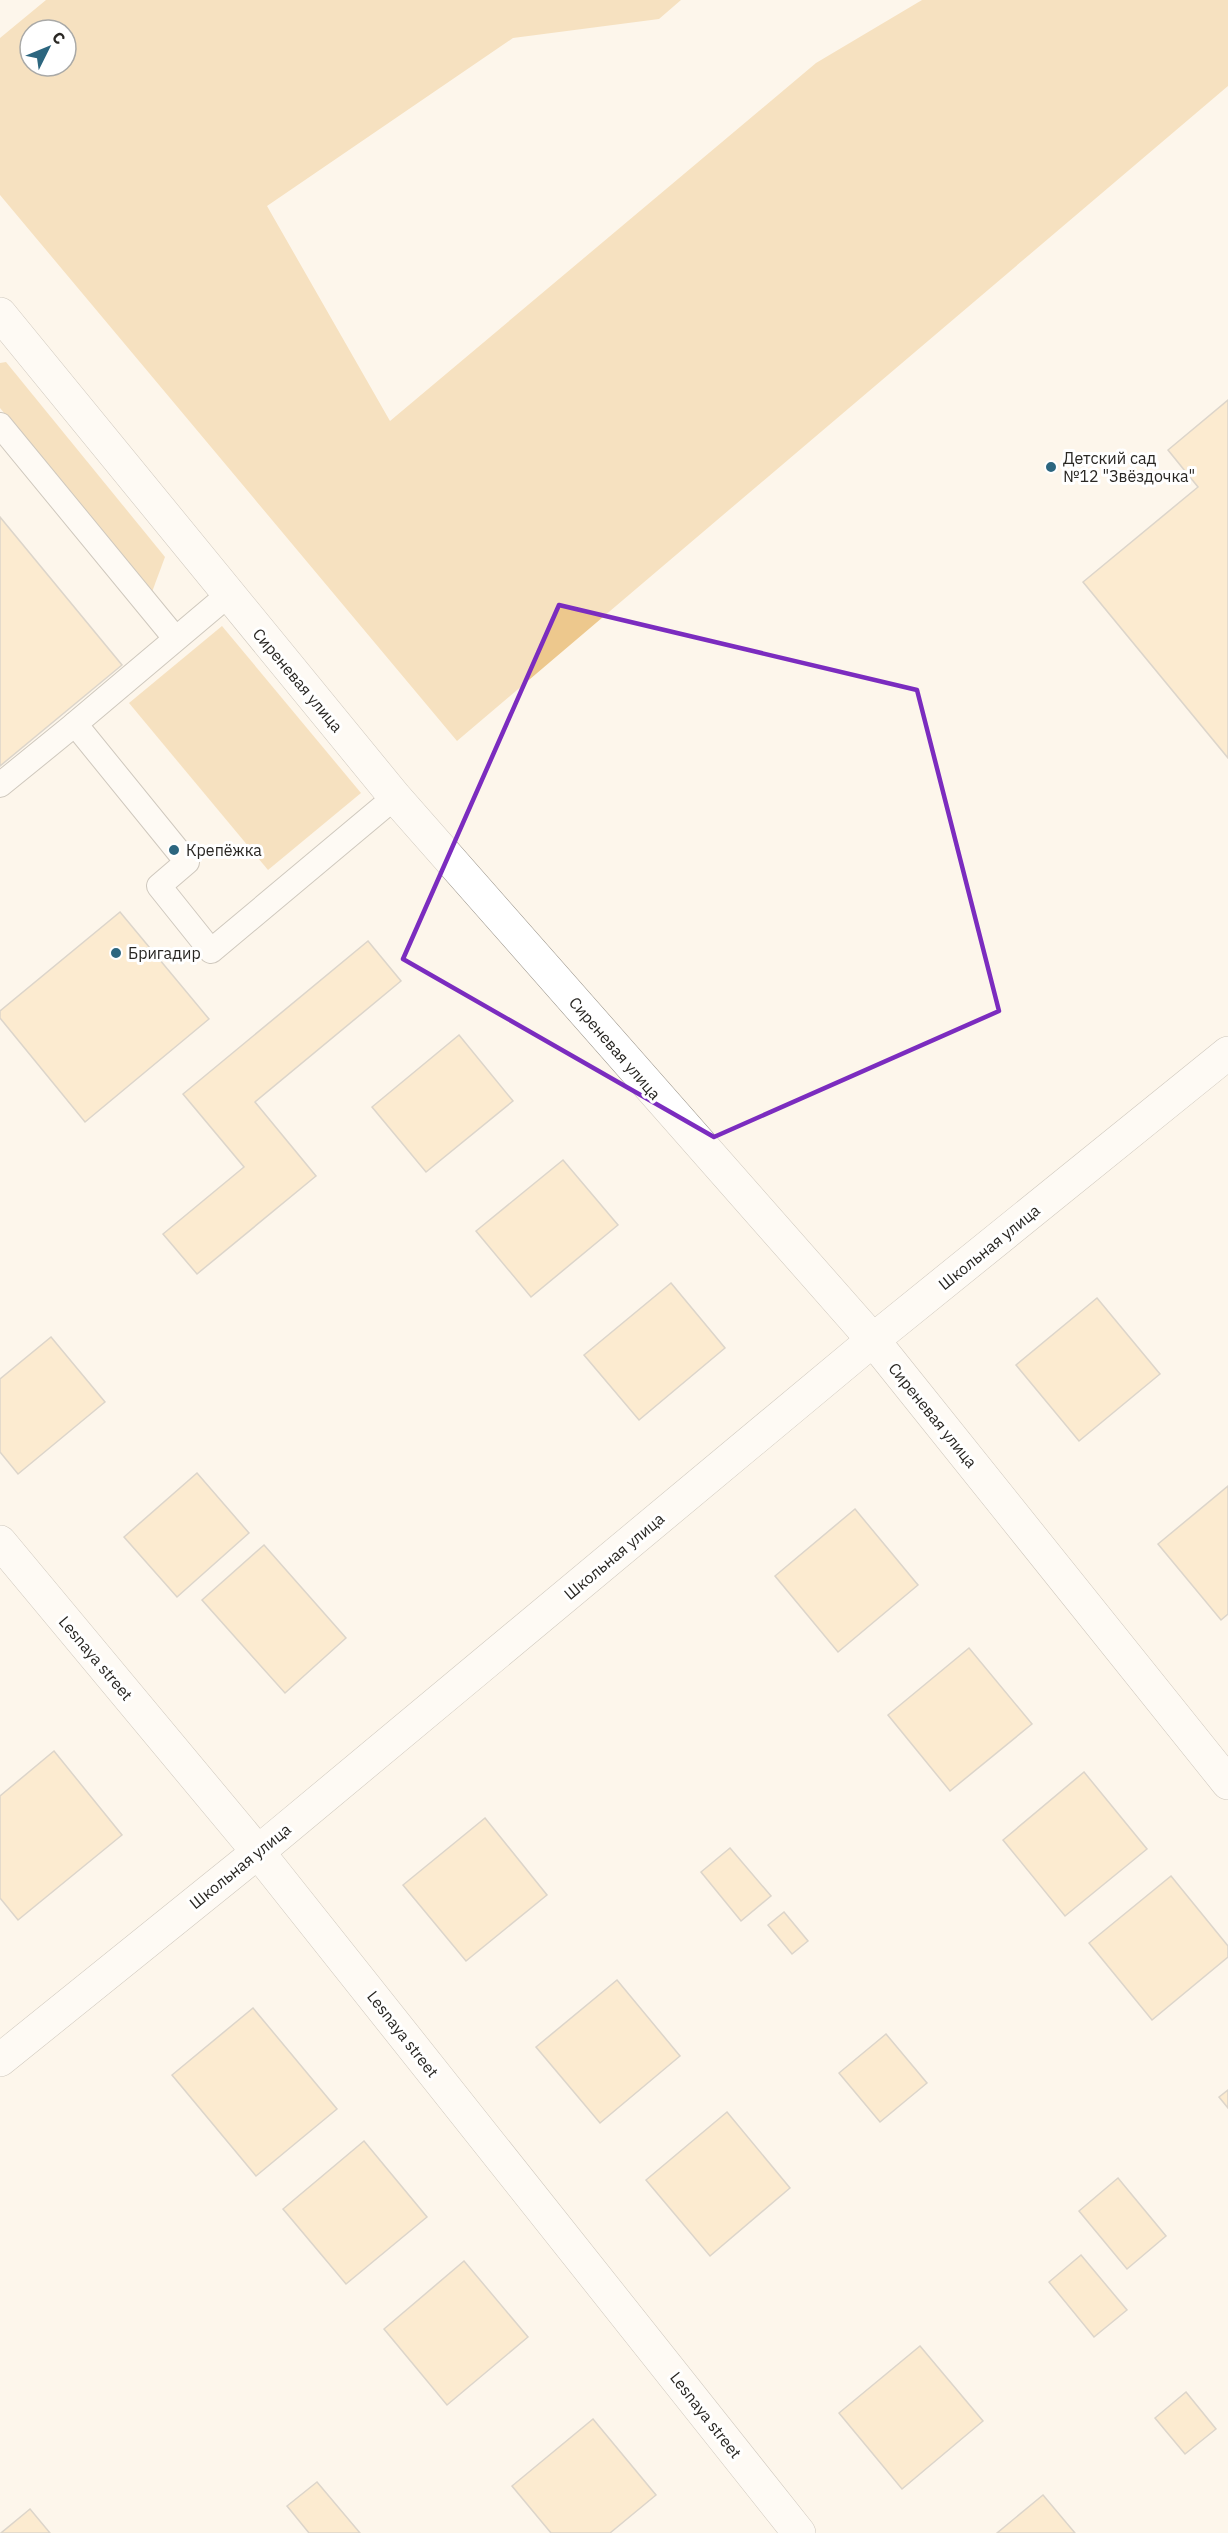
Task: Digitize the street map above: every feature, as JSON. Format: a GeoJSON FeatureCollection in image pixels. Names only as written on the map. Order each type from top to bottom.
{"type":"FeatureCollection","features":[{"type":"Feature","properties":{"kind":"street","name":"Сиреневая улица"},"geometry":{"type":"LineString","coordinates":[[0,314],[395,796],[873,1340],[1228,1783]]}},
{"type":"Feature","properties":{"kind":"street","name":"Школьная улица"},"geometry":{"type":"LineString","coordinates":[[0,2060],[258,1852],[873,1340],[1228,1053]]}},
{"type":"Feature","properties":{"kind":"street","name":"Lesnaya street"},"geometry":{"type":"LineString","coordinates":[[0,1542],[258,1852],[799,2533]]}},
{"type":"Feature","properties":{"kind":"lane"},"geometry":{"type":"LineString","coordinates":[[0,425],[175,638]]}},
{"type":"Feature","properties":{"kind":"lane"},"geometry":{"type":"LineString","coordinates":[[0,784],[228,595]]}},
{"type":"Feature","properties":{"kind":"lane"},"geometry":{"type":"LineString","coordinates":[[75,724],[187,862],[159,886],[211,951],[395,796]]}},
{"type":"Feature","properties":{"kind":"highlighted area"},"geometry":{"type":"Polygon","coordinates":[[[559,605],[917,690],[999,1011],[714,1137],[403,959],[559,605]]]}},
{"type":"Feature","properties":{"kind":"shaded area"},"geometry":{"type":"Polygon","coordinates":[[[46,0],[681,0],[659,19],[513,38],[267,206],[390,421],[816,63],[922,0],[1228,0],[1228,86],[457,741],[0,195],[0,38],[18,23],[18,78],[78,78],[78,18],[24,18],[46,0]]]}},
{"type":"Feature","properties":{"kind":"shaded area"},"geometry":{"type":"Polygon","coordinates":[[[6,362],[165,557],[152,592],[0,408],[0,363],[6,362]]]}},
{"type":"Feature","properties":{"kind":"shaded area"},"geometry":{"type":"Polygon","coordinates":[[[222,626],[361,793],[268,870],[129,703],[222,626]]]}},
{"type":"Feature","properties":{"kind":"building"},"geometry":{"type":"Polygon","coordinates":[[[1228,400],[1228,758],[1083,582],[1198,487],[1168,450],[1228,400]]]}},
{"type":"Feature","properties":{"kind":"building"},"geometry":{"type":"Polygon","coordinates":[[[0,517],[122,665],[0,766],[0,517]]]}},
{"type":"Feature","properties":{"kind":"building"},"geometry":{"type":"Polygon","coordinates":[[[120,912],[209,1019],[85,1122],[0,1018],[0,1011],[120,912]]]}},
{"type":"Feature","properties":{"kind":"building"},"geometry":{"type":"Polygon","coordinates":[[[368,941],[401,981],[255,1102],[316,1176],[197,1274],[163,1234],[244,1167],[183,1094],[368,941]]]}},
{"type":"Feature","properties":{"kind":"building"},"geometry":{"type":"Polygon","coordinates":[[[459,1035],[513,1101],[426,1172],[372,1107],[459,1035]]]}},
{"type":"Feature","properties":{"kind":"building"},"geometry":{"type":"Polygon","coordinates":[[[563,1160],[618,1225],[531,1297],[476,1231],[563,1160]]]}},
{"type":"Feature","properties":{"kind":"building"},"geometry":{"type":"Polygon","coordinates":[[[671,1283],[725,1348],[639,1420],[584,1355],[671,1283]]]}},
{"type":"Feature","properties":{"kind":"building"},"geometry":{"type":"Polygon","coordinates":[[[1097,1298],[1160,1374],[1079,1441],[1016,1365],[1097,1298]]]}},
{"type":"Feature","properties":{"kind":"building"},"geometry":{"type":"Polygon","coordinates":[[[51,1337],[105,1402],[18,1474],[0,1452],[0,1379],[51,1337]]]}},
{"type":"Feature","properties":{"kind":"building"},"geometry":{"type":"Polygon","coordinates":[[[197,1473],[249,1533],[177,1597],[124,1537],[197,1473]]]}},
{"type":"Feature","properties":{"kind":"building"},"geometry":{"type":"Polygon","coordinates":[[[1228,1486],[1228,1614],[1221,1620],[1158,1544],[1228,1486]]]}},
{"type":"Feature","properties":{"kind":"building"},"geometry":{"type":"Polygon","coordinates":[[[855,1509],[918,1585],[838,1652],[775,1576],[855,1509]]]}},
{"type":"Feature","properties":{"kind":"building"},"geometry":{"type":"Polygon","coordinates":[[[264,1545],[346,1638],[285,1693],[202,1600],[264,1545]]]}},
{"type":"Feature","properties":{"kind":"building"},"geometry":{"type":"Polygon","coordinates":[[[969,1648],[1032,1724],[950,1791],[888,1715],[969,1648]]]}},
{"type":"Feature","properties":{"kind":"building"},"geometry":{"type":"Polygon","coordinates":[[[54,1751],[122,1835],[18,1920],[0,1898],[0,1796],[54,1751]]]}},
{"type":"Feature","properties":{"kind":"building"},"geometry":{"type":"Polygon","coordinates":[[[1084,1772],[1147,1849],[1065,1916],[1003,1840],[1084,1772]]]}},
{"type":"Feature","properties":{"kind":"building"},"geometry":{"type":"Polygon","coordinates":[[[485,1818],[547,1895],[466,1961],[403,1885],[485,1818]]]}},
{"type":"Feature","properties":{"kind":"building"},"geometry":{"type":"Polygon","coordinates":[[[730,1848],[771,1896],[741,1921],[701,1872],[730,1848]]]}},
{"type":"Feature","properties":{"kind":"building"},"geometry":{"type":"Polygon","coordinates":[[[1171,1876],[1228,1946],[1228,1957],[1152,2020],[1089,1943],[1171,1876]]]}},
{"type":"Feature","properties":{"kind":"building"},"geometry":{"type":"Polygon","coordinates":[[[784,1912],[808,1941],[792,1954],[768,1925],[784,1912]]]}},
{"type":"Feature","properties":{"kind":"building"},"geometry":{"type":"Polygon","coordinates":[[[617,1980],[680,2056],[600,2123],[536,2047],[617,1980]]]}},
{"type":"Feature","properties":{"kind":"building"},"geometry":{"type":"Polygon","coordinates":[[[253,2008],[337,2109],[256,2176],[172,2075],[253,2008]]]}},
{"type":"Feature","properties":{"kind":"building"},"geometry":{"type":"Polygon","coordinates":[[[886,2034],[927,2083],[880,2122],[839,2073],[886,2034]]]}},
{"type":"Feature","properties":{"kind":"building"},"geometry":{"type":"Polygon","coordinates":[[[1228,2090],[1228,2108],[1219,2097],[1228,2090]]]}},
{"type":"Feature","properties":{"kind":"building"},"geometry":{"type":"Polygon","coordinates":[[[727,2112],[790,2188],[710,2256],[646,2180],[727,2112]]]}},
{"type":"Feature","properties":{"kind":"building"},"geometry":{"type":"Polygon","coordinates":[[[364,2141],[427,2217],[346,2284],[283,2209],[364,2141]]]}},
{"type":"Feature","properties":{"kind":"building"},"geometry":{"type":"Polygon","coordinates":[[[1118,2178],[1166,2236],[1127,2269],[1079,2211],[1118,2178]]]}},
{"type":"Feature","properties":{"kind":"building"},"geometry":{"type":"Polygon","coordinates":[[[1081,2255],[1127,2310],[1094,2337],[1049,2282],[1081,2255]]]}},
{"type":"Feature","properties":{"kind":"building"},"geometry":{"type":"Polygon","coordinates":[[[464,2261],[528,2337],[447,2405],[384,2329],[464,2261]]]}},
{"type":"Feature","properties":{"kind":"building"},"geometry":{"type":"Polygon","coordinates":[[[920,2346],[983,2421],[902,2489],[839,2413],[920,2346]]]}},
{"type":"Feature","properties":{"kind":"building"},"geometry":{"type":"Polygon","coordinates":[[[1186,2392],[1216,2429],[1185,2454],[1155,2418],[1186,2392]]]}},
{"type":"Feature","properties":{"kind":"building"},"geometry":{"type":"Polygon","coordinates":[[[593,2419],[656,2495],[610,2533],[551,2533],[512,2486],[593,2419]]]}},
{"type":"Feature","properties":{"kind":"building"},"geometry":{"type":"Polygon","coordinates":[[[317,2482],[360,2533],[309,2533],[287,2506],[317,2482]]]}},
{"type":"Feature","properties":{"kind":"building"},"geometry":{"type":"Polygon","coordinates":[[[1043,2495],[1075,2533],[997,2533],[1043,2495]]]}},
{"type":"Feature","properties":{"kind":"building"},"geometry":{"type":"Polygon","coordinates":[[[30,2509],[50,2533],[1,2533],[30,2509]]]}},
{"type":"Feature","properties":{"kind":"place","name":"Детский сад №12 \"Звёздочка\""},"geometry":{"type":"Point","coordinates":[1051,467]}},
{"type":"Feature","properties":{"kind":"place","name":"Крепёжка"},"geometry":{"type":"Point","coordinates":[174,850]}},
{"type":"Feature","properties":{"kind":"place","name":"Бригадир"},"geometry":{"type":"Point","coordinates":[116,953]}}]}
